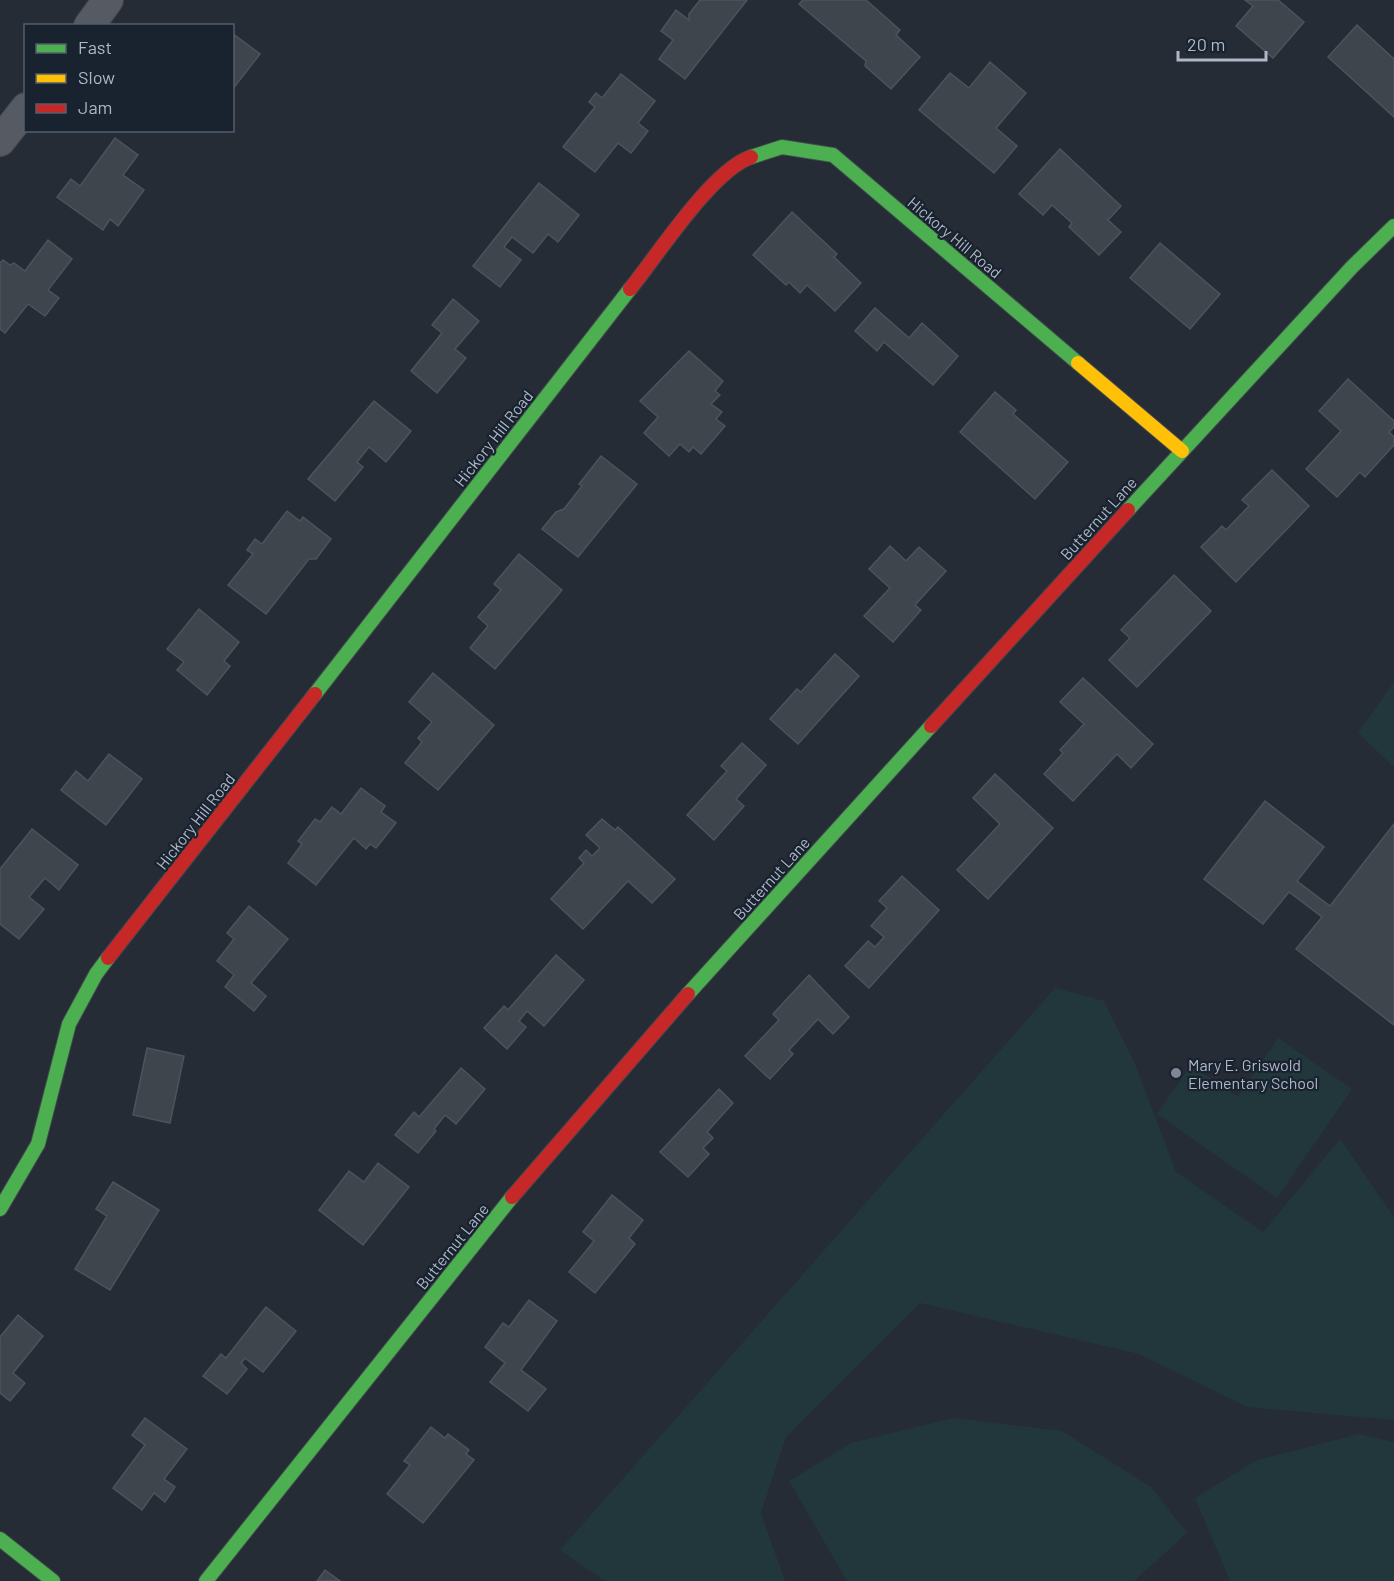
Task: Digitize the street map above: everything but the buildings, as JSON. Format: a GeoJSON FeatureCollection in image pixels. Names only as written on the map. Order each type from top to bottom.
{"type":"FeatureCollection","features":[{"type":"Feature","properties":{"kind":"street"},"geometry":{"type":"LineString","coordinates":[[90,24],[108,0]]}},
{"type":"Feature","properties":{"kind":"street"},"geometry":{"type":"LineString","coordinates":[[0,141],[24,111]]}},
{"type":"Feature","properties":{"kind":"street","name":"Hickory Hill Road"},"geometry":{"type":"LineString","coordinates":[[0,1209],[38,1144],[69,1024],[96,974],[703,196],[740,161],[782,147],[833,155],[1182,451]]}},
{"type":"Feature","properties":{"kind":"street","name":"Butternut Lane"},"geometry":{"type":"LineString","coordinates":[[206,1581],[520,1187],[627,1062],[1182,451],[1352,267],[1394,226]]}},
{"type":"Feature","properties":{"kind":"street"},"geometry":{"type":"LineString","coordinates":[[0,1539],[52,1581]]}},
{"type":"Feature","properties":{"kind":"green space"},"geometry":{"type":"Polygon","coordinates":[[[1394,682],[1394,767],[1358,733],[1394,682]]]}},
{"type":"Feature","properties":{"kind":"green space"},"geometry":{"type":"Polygon","coordinates":[[[1055,988],[1104,1001],[1135,1064],[1176,1172],[1263,1232],[1340,1139],[1394,1217],[1394,1420],[1247,1407],[1139,1354],[920,1303],[786,1437],[761,1513],[785,1581],[605,1581],[560,1550],[1055,988]]]}},
{"type":"Feature","properties":{"kind":"green space"},"geometry":{"type":"Polygon","coordinates":[[[1278,1038],[1352,1089],[1277,1198],[1157,1114],[1191,1065],[1238,1097],[1278,1038]]]}},
{"type":"Feature","properties":{"kind":"green space"},"geometry":{"type":"Polygon","coordinates":[[[953,1418],[1062,1431],[1151,1487],[1187,1533],[1134,1581],[847,1581],[789,1481],[851,1443],[953,1418]]]}},
{"type":"Feature","properties":{"kind":"green space"},"geometry":{"type":"Polygon","coordinates":[[[1359,1434],[1394,1442],[1394,1581],[1230,1581],[1195,1498],[1257,1460],[1359,1434]]]}},
{"type":"Feature","properties":{"kind":"traffic: fast"},"geometry":{"type":"LineString","coordinates":[[751,157],[782,147],[833,155],[1078,363]]}},
{"type":"Feature","properties":{"kind":"traffic: fast"},"geometry":{"type":"LineString","coordinates":[[1128,510],[1352,267],[1394,226]]}},
{"type":"Feature","properties":{"kind":"traffic: fast"},"geometry":{"type":"LineString","coordinates":[[315,694],[630,289]]}},
{"type":"Feature","properties":{"kind":"traffic: fast"},"geometry":{"type":"LineString","coordinates":[[688,994],[931,726]]}},
{"type":"Feature","properties":{"kind":"traffic: fast"},"geometry":{"type":"LineString","coordinates":[[0,1209],[38,1144],[69,1024],[96,974],[108,958]]}},
{"type":"Feature","properties":{"kind":"traffic: fast"},"geometry":{"type":"LineString","coordinates":[[206,1581],[512,1197]]}},
{"type":"Feature","properties":{"kind":"traffic: fast"},"geometry":{"type":"LineString","coordinates":[[0,1539],[53,1581]]}},
{"type":"Feature","properties":{"kind":"traffic: slow"},"geometry":{"type":"LineString","coordinates":[[1078,363],[1182,451]]}},
{"type":"Feature","properties":{"kind":"traffic: jam"},"geometry":{"type":"LineString","coordinates":[[630,289],[686,216],[719,178],[751,157]]}},
{"type":"Feature","properties":{"kind":"traffic: jam"},"geometry":{"type":"LineString","coordinates":[[931,726],[1128,510]]}},
{"type":"Feature","properties":{"kind":"traffic: jam"},"geometry":{"type":"LineString","coordinates":[[108,958],[315,694]]}},
{"type":"Feature","properties":{"kind":"traffic: jam"},"geometry":{"type":"LineString","coordinates":[[512,1197],[688,994]]}},
{"type":"Feature","properties":{"kind":"place","name":"Mary E. Griswold Elementary School"},"geometry":{"type":"Point","coordinates":[1176,1073]}}]}
